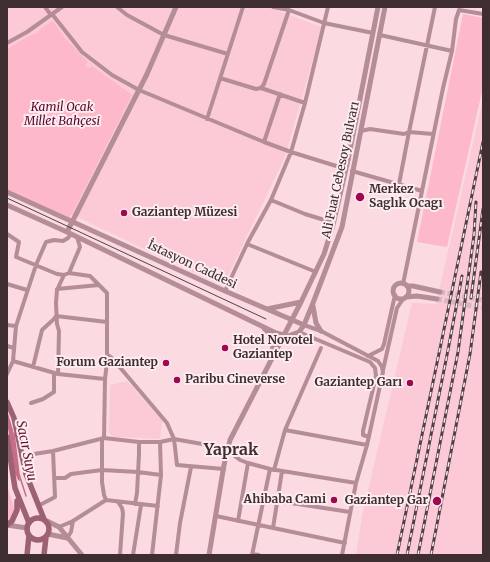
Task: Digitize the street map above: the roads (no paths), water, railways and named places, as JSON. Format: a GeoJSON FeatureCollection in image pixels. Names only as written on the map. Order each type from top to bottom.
{"type":"FeatureCollection","features":[{"type":"Feature","properties":{"kind":"main road"},"geometry":{"type":"LineString","coordinates":[[7,402],[14,418],[26,474],[38,506],[49,527],[44,555]]}},
{"type":"Feature","properties":{"kind":"main road"},"geometry":{"type":"LineString","coordinates":[[7,437],[12,478],[28,525],[29,535],[27,555]]}},
{"type":"Feature","properties":{"kind":"main road"},"geometry":{"type":"LineString","coordinates":[[7,525],[12,521],[17,510],[18,498]]}},
{"type":"Feature","properties":{"kind":"main road"},"geometry":{"type":"LineString","coordinates":[[28,525],[34,518],[46,520]]}},
{"type":"Feature","properties":{"kind":"main road"},"geometry":{"type":"LineString","coordinates":[[29,535],[37,540],[44,539],[47,535]]}},
{"type":"Feature","properties":{"kind":"street"},"geometry":{"type":"LineString","coordinates":[[45,7],[82,52],[112,75],[139,90],[264,142],[346,169]]}},
{"type":"Feature","properties":{"kind":"street"},"geometry":{"type":"LineString","coordinates":[[7,43],[27,32],[62,7]]}},
{"type":"Feature","properties":{"kind":"street"},"geometry":{"type":"LineString","coordinates":[[117,7],[127,15],[164,35],[228,54]]}},
{"type":"Feature","properties":{"kind":"street"},"geometry":{"type":"LineString","coordinates":[[7,374],[13,361],[16,326],[27,290],[46,242],[54,240],[63,241],[68,238],[72,221],[139,90],[176,7]]}},
{"type":"Feature","properties":{"kind":"street"},"geometry":{"type":"LineString","coordinates":[[207,119],[243,7]]}},
{"type":"Feature","properties":{"kind":"street"},"geometry":{"type":"LineString","coordinates":[[273,7],[289,10],[324,23],[372,33]]}},
{"type":"Feature","properties":{"kind":"street"},"geometry":{"type":"LineString","coordinates":[[225,291],[270,200],[291,152],[305,103],[328,7]]}},
{"type":"Feature","properties":{"kind":"street"},"geometry":{"type":"LineString","coordinates":[[209,555],[227,450],[235,431],[285,336],[316,272],[324,254],[334,223],[378,7]]}},
{"type":"Feature","properties":{"kind":"street","name":"Ali Fuat Cebesoy Bulvarı"},"geometry":{"type":"LineString","coordinates":[[299,332],[313,303],[342,227],[385,7]]}},
{"type":"Feature","properties":{"kind":"street"},"geometry":{"type":"LineString","coordinates":[[399,184],[435,7]]}},
{"type":"Feature","properties":{"kind":"street"},"geometry":{"type":"LineString","coordinates":[[342,555],[356,483],[369,437],[396,313],[400,302],[405,298],[409,291],[405,285],[442,88],[452,52],[456,19],[460,9],[483,14]]}},
{"type":"Feature","properties":{"kind":"street"},"geometry":{"type":"LineString","coordinates":[[261,88],[264,84],[289,10]]}},
{"type":"Feature","properties":{"kind":"street"},"geometry":{"type":"LineString","coordinates":[[380,35],[428,45],[452,52]]}},
{"type":"Feature","properties":{"kind":"street"},"geometry":{"type":"LineString","coordinates":[[220,78],[256,89],[261,88],[305,103]]}},
{"type":"Feature","properties":{"kind":"street"},"geometry":{"type":"LineString","coordinates":[[264,142],[280,94]]}},
{"type":"Feature","properties":{"kind":"street"},"geometry":{"type":"LineString","coordinates":[[361,131],[370,129],[404,134],[409,132],[433,134]]}},
{"type":"Feature","properties":{"kind":"street"},"geometry":{"type":"LineString","coordinates":[[352,171],[422,191]]}},
{"type":"Feature","properties":{"kind":"street","name":"İstasyon Caddesi"},"geometry":{"type":"LineString","coordinates":[[7,192],[225,291],[321,332],[378,361],[382,367],[382,372]]}},
{"type":"Feature","properties":{"kind":"street"},"geometry":{"type":"LineString","coordinates":[[270,200],[305,214],[334,223]]}},
{"type":"Feature","properties":{"kind":"street","name":"İstasyon Caddesi"},"geometry":{"type":"LineString","coordinates":[[7,205],[78,237],[285,336]]}},
{"type":"Feature","properties":{"kind":"street"},"geometry":{"type":"LineString","coordinates":[[7,234],[19,242],[16,257],[57,274],[64,275],[69,273],[90,276],[107,293],[108,355],[102,470],[104,495],[106,500]]}},
{"type":"Feature","properties":{"kind":"street"},"geometry":{"type":"LineString","coordinates":[[69,273],[80,247],[78,237]]}},
{"type":"Feature","properties":{"kind":"street"},"geometry":{"type":"LineString","coordinates":[[247,244],[316,272]]}},
{"type":"Feature","properties":{"kind":"street"},"geometry":{"type":"LineString","coordinates":[[31,403],[43,399],[54,392],[59,331],[56,316],[56,303],[58,288],[64,275]]}},
{"type":"Feature","properties":{"kind":"street"},"geometry":{"type":"LineString","coordinates":[[7,284],[27,290]]}},
{"type":"Feature","properties":{"kind":"street"},"geometry":{"type":"LineString","coordinates":[[368,356],[382,349],[395,295],[395,287],[398,284],[440,292]]}},
{"type":"Feature","properties":{"kind":"street"},"geometry":{"type":"LineString","coordinates":[[58,288],[99,285]]}},
{"type":"Feature","properties":{"kind":"street"},"geometry":{"type":"LineString","coordinates":[[395,295],[398,298],[417,296],[437,299]]}},
{"type":"Feature","properties":{"kind":"street"},"geometry":{"type":"LineString","coordinates":[[266,309],[301,302]]}},
{"type":"Feature","properties":{"kind":"street"},"geometry":{"type":"LineString","coordinates":[[313,303],[314,316],[321,332]]}},
{"type":"Feature","properties":{"kind":"street"},"geometry":{"type":"LineString","coordinates":[[56,316],[107,322]]}},
{"type":"Feature","properties":{"kind":"street"},"geometry":{"type":"LineString","coordinates":[[33,367],[42,330],[56,316]]}},
{"type":"Feature","properties":{"kind":"street"},"geometry":{"type":"LineString","coordinates":[[7,325],[16,326]]}},
{"type":"Feature","properties":{"kind":"street"},"geometry":{"type":"LineString","coordinates":[[262,326],[268,332],[273,345],[270,362]]}},
{"type":"Feature","properties":{"kind":"street"},"geometry":{"type":"LineString","coordinates":[[285,336],[299,332],[370,362],[375,368],[376,376],[363,431],[363,435],[369,437]]}},
{"type":"Feature","properties":{"kind":"street"},"geometry":{"type":"LineString","coordinates":[[7,346],[14,348]]}},
{"type":"Feature","properties":{"kind":"street"},"geometry":{"type":"LineString","coordinates":[[259,555],[252,554],[272,469],[285,430],[321,348]]}},
{"type":"Feature","properties":{"kind":"street"},"geometry":{"type":"LineString","coordinates":[[108,355],[167,423],[174,438],[177,465],[224,469]]}},
{"type":"Feature","properties":{"kind":"street"},"geometry":{"type":"LineString","coordinates":[[13,361],[56,374],[106,379]]}},
{"type":"Feature","properties":{"kind":"street"},"geometry":{"type":"LineString","coordinates":[[285,430],[367,445]]}},
{"type":"Feature","properties":{"kind":"street"},"geometry":{"type":"LineString","coordinates":[[22,456],[53,451],[103,439],[160,442],[174,438],[219,447],[227,450],[240,460],[272,469],[356,483]]}},
{"type":"Feature","properties":{"kind":"street"},"geometry":{"type":"LineString","coordinates":[[135,504],[139,442]]}},
{"type":"Feature","properties":{"kind":"street"},"geometry":{"type":"LineString","coordinates":[[152,555],[161,475],[160,442]]}},
{"type":"Feature","properties":{"kind":"street"},"geometry":{"type":"LineString","coordinates":[[38,506],[55,497],[53,451]]}},
{"type":"Feature","properties":{"kind":"street"},"geometry":{"type":"LineString","coordinates":[[238,521],[248,463]]}},
{"type":"Feature","properties":{"kind":"street"},"geometry":{"type":"LineString","coordinates":[[176,555],[180,523],[191,467]]}},
{"type":"Feature","properties":{"kind":"street"},"geometry":{"type":"LineString","coordinates":[[54,478],[66,478],[71,474],[102,470],[161,475]]}},
{"type":"Feature","properties":{"kind":"street"},"geometry":{"type":"LineString","coordinates":[[272,528],[282,471]]}},
{"type":"Feature","properties":{"kind":"street"},"geometry":{"type":"LineString","coordinates":[[264,499],[350,512]]}},
{"type":"Feature","properties":{"kind":"street"},"geometry":{"type":"LineString","coordinates":[[59,527],[106,500],[158,506]]}},
{"type":"Feature","properties":{"kind":"street"},"geometry":{"type":"LineString","coordinates":[[118,502],[123,513],[120,555]]}},
{"type":"Feature","properties":{"kind":"street"},"geometry":{"type":"LineString","coordinates":[[133,555],[141,505]]}},
{"type":"Feature","properties":{"kind":"street"},"geometry":{"type":"LineString","coordinates":[[216,516],[345,543]]}},
{"type":"Feature","properties":{"kind":"street"},"geometry":{"type":"LineString","coordinates":[[46,520],[59,527],[82,555]]}},
{"type":"Feature","properties":{"kind":"street"},"geometry":{"type":"LineString","coordinates":[[67,538],[71,532],[73,520]]}},
{"type":"Feature","properties":{"kind":"street"},"geometry":{"type":"LineString","coordinates":[[7,525],[28,525]]}},
{"type":"Feature","properties":{"kind":"street"},"geometry":{"type":"LineString","coordinates":[[47,535],[67,538]]}},
{"type":"Feature","properties":{"kind":"waterway","name":"Sacır Suyu"},"geometry":{"type":"LineString","coordinates":[[14,433],[19,474],[26,496]]}},
{"type":"Feature","properties":{"kind":"tunnel"},"geometry":{"type":"LineString","coordinates":[[440,292],[483,300]]}},
{"type":"Feature","properties":{"kind":"tunnel"},"geometry":{"type":"LineString","coordinates":[[437,299],[483,308]]}},
{"type":"Feature","properties":{"kind":"tram line"},"geometry":{"type":"LineString","coordinates":[[7,198],[266,319]]}},
{"type":"Feature","properties":{"kind":"railway"},"geometry":{"type":"LineString","coordinates":[[397,555],[483,142]]}},
{"type":"Feature","properties":{"kind":"railway"},"geometry":{"type":"LineString","coordinates":[[418,555],[458,352],[474,235],[476,202]]}},
{"type":"Feature","properties":{"kind":"railway"},"geometry":{"type":"LineString","coordinates":[[471,298],[483,209]]}},
{"type":"Feature","properties":{"kind":"railway"},"geometry":{"type":"LineString","coordinates":[[431,555],[470,354],[481,272]]}},
{"type":"Feature","properties":{"kind":"railway"},"geometry":{"type":"LineString","coordinates":[[407,555],[462,276]]}},
{"type":"Feature","properties":{"kind":"place","name":"Merkez Saglık Ocagı"},"geometry":{"type":"Point","coordinates":[360,197]}},
{"type":"Feature","properties":{"kind":"place","name":"Gaziantep Müzesi"},"geometry":{"type":"Point","coordinates":[124,213]}},
{"type":"Feature","properties":{"kind":"place","name":"Hotel Novotel Gaziantep"},"geometry":{"type":"Point","coordinates":[225,348]}},
{"type":"Feature","properties":{"kind":"place","name":"Forum Gaziantep"},"geometry":{"type":"Point","coordinates":[166,363]}},
{"type":"Feature","properties":{"kind":"place","name":"Paribu Cineverse"},"geometry":{"type":"Point","coordinates":[177,380]}},
{"type":"Feature","properties":{"kind":"place","name":"Gaziantep Garı"},"geometry":{"type":"Point","coordinates":[410,383]}},
{"type":"Feature","properties":{"kind":"place","name":"Ahibaba Cami"},"geometry":{"type":"Point","coordinates":[334,500]}},
{"type":"Feature","properties":{"kind":"place","name":"Gaziantep Gar"},"geometry":{"type":"Point","coordinates":[437,501]}},
{"type":"Feature","properties":{"kind":"district","name":"Yaprak"},"geometry":{"type":"Point","coordinates":[231,450]}},
{"type":"Feature","properties":{"kind":"park label","name":"Kamil Ocak Millet Bahçesi"},"geometry":{"type":"Point","coordinates":[62,115]}}]}
